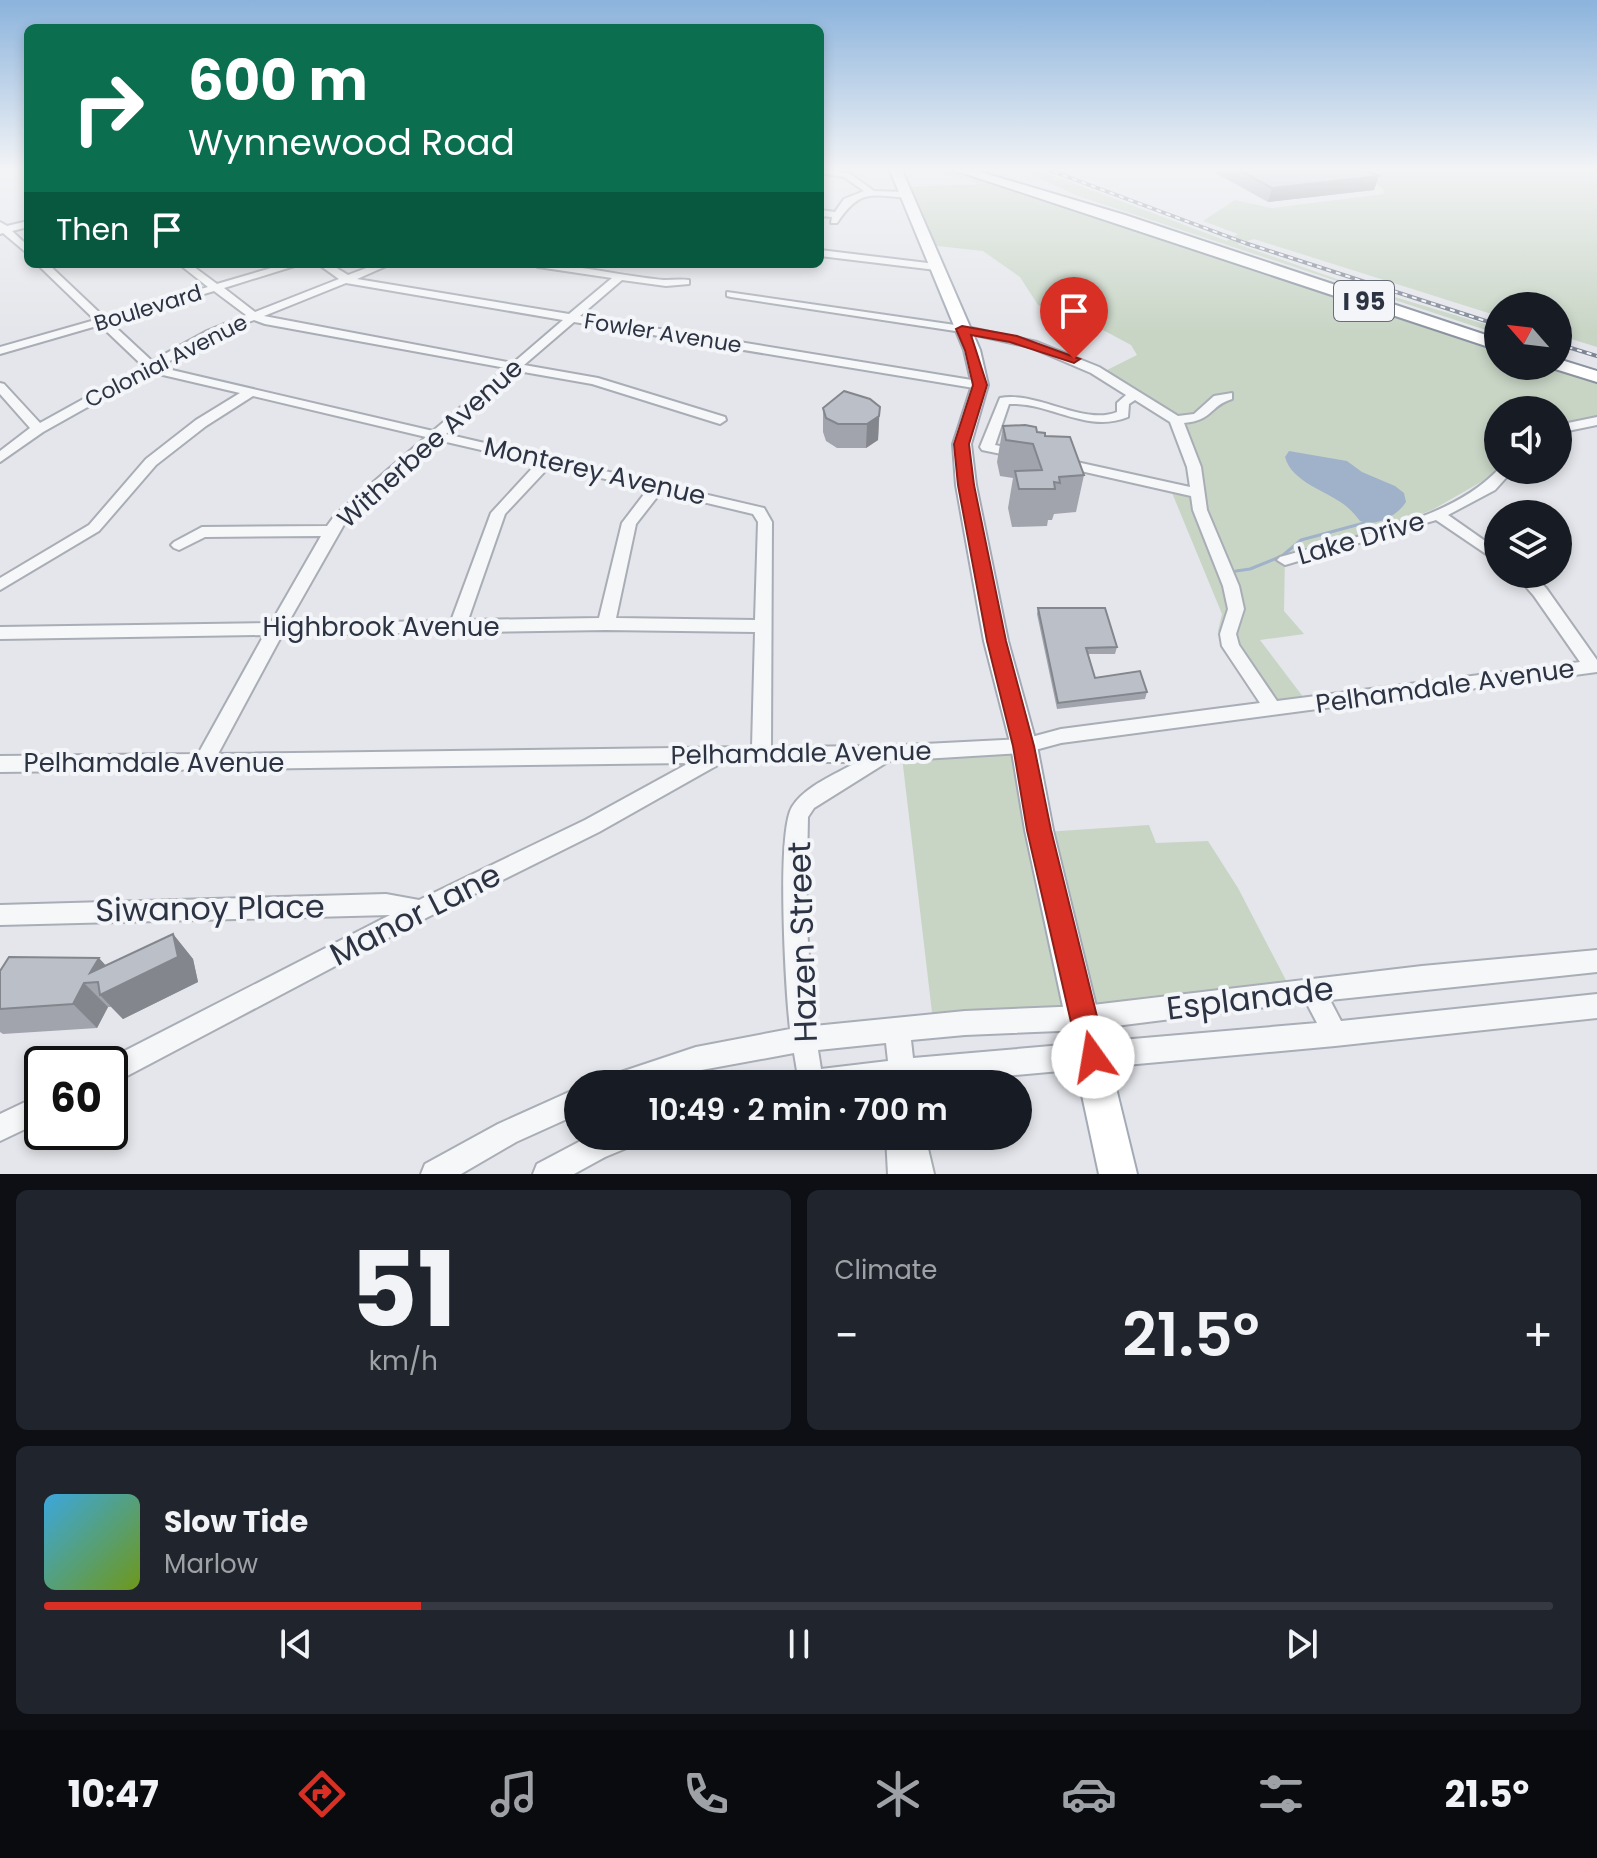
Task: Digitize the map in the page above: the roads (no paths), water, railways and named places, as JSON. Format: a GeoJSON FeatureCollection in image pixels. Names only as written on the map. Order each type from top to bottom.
{"type":"FeatureCollection","features":[{"type":"Feature","properties":{"kind":"highway","name":"I 95"},"geometry":{"type":"LineString","coordinates":[[1134,223],[1484,340]]}},
{"type":"Feature","properties":{"kind":"highway","name":"I 95"},"geometry":{"type":"LineString","coordinates":[[1148,223],[1197,242]]}},
{"type":"Feature","properties":{"kind":"highway"},"geometry":{"type":"LineString","coordinates":[[1150,223],[1162,227]]}},
{"type":"Feature","properties":{"kind":"highway","name":"I 95"},"geometry":{"type":"LineString","coordinates":[[1235,255],[1484,334]]}},
{"type":"Feature","properties":{"kind":"highway"},"geometry":{"type":"LineString","coordinates":[[1572,362],[1597,370]]}},
{"type":"Feature","properties":{"kind":"highway"},"geometry":{"type":"LineString","coordinates":[[1572,369],[1597,377]]}},
{"type":"Feature","properties":{"kind":"main road"},"geometry":{"type":"LineString","coordinates":[[918,223],[972,350],[980,385],[962,444],[966,485],[999,655],[1024,746],[1039,830],[1118,1174]]}},
{"type":"Feature","properties":{"kind":"street"},"geometry":{"type":"LineString","coordinates":[[2,228],[24,225]]}},
{"type":"Feature","properties":{"kind":"street"},"geometry":{"type":"LineString","coordinates":[[2,228],[24,247]]}},
{"type":"Feature","properties":{"kind":"street"},"geometry":{"type":"LineString","coordinates":[[824,253],[936,267]]}},
{"type":"Feature","properties":{"kind":"street"},"geometry":{"type":"LineString","coordinates":[[46,268],[148,367]]}},
{"type":"Feature","properties":{"kind":"street"},"geometry":{"type":"LineString","coordinates":[[189,268],[253,315],[291,326],[620,387],[720,420]]}},
{"type":"Feature","properties":{"kind":"street","name":"Boulevard"},"geometry":{"type":"LineString","coordinates":[[0,351],[283,268]]}},
{"type":"Feature","properties":{"kind":"street"},"geometry":{"type":"LineString","coordinates":[[330,268],[347,278]]}},
{"type":"Feature","properties":{"kind":"street","name":"Colonial Avenue"},"geometry":{"type":"LineString","coordinates":[[0,458],[38,429],[211,333],[375,268]]}},
{"type":"Feature","properties":{"kind":"street"},"geometry":{"type":"LineString","coordinates":[[565,268],[666,283],[685,282]]}},
{"type":"Feature","properties":{"kind":"street","name":"Witherbee Avenue"},"geometry":{"type":"LineString","coordinates":[[203,763],[340,518],[620,276]]}},
{"type":"Feature","properties":{"kind":"street","name":"Fowler Avenue"},"geometry":{"type":"LineString","coordinates":[[347,278],[980,385]]}},
{"type":"Feature","properties":{"kind":"street"},"geometry":{"type":"LineString","coordinates":[[731,294],[1013,339],[1054,351],[1095,370],[1176,420],[1194,467],[1200,510],[1231,586],[1236,609],[1228,634],[1231,646],[1273,709]]}},
{"type":"Feature","properties":{"kind":"street","name":"Monterey Avenue"},"geometry":{"type":"LineString","coordinates":[[148,367],[759,511],[765,522],[761,755]]}},
{"type":"Feature","properties":{"kind":"street"},"geometry":{"type":"LineString","coordinates":[[0,387],[38,429]]}},
{"type":"Feature","properties":{"kind":"street"},"geometry":{"type":"LineString","coordinates":[[0,585],[94,528],[151,462],[201,423],[252,391]]}},
{"type":"Feature","properties":{"kind":"street"},"geometry":{"type":"LineString","coordinates":[[1033,457],[987,447],[1004,401],[1024,400],[1108,420],[1123,414],[1123,403],[1134,395]]}},
{"type":"Feature","properties":{"kind":"street"},"geometry":{"type":"LineString","coordinates":[[1176,420],[1203,415],[1218,399],[1228,396]]}},
{"type":"Feature","properties":{"kind":"street"},"geometry":{"type":"LineString","coordinates":[[1572,426],[1597,421]]}},
{"type":"Feature","properties":{"kind":"street"},"geometry":{"type":"LineString","coordinates":[[457,627],[498,513],[548,460]]}},
{"type":"Feature","properties":{"kind":"street"},"geometry":{"type":"LineString","coordinates":[[1048,460],[1198,493]]}},
{"type":"Feature","properties":{"kind":"street","name":"Lake Drive"},"geometry":{"type":"LineString","coordinates":[[1285,560],[1438,515],[1492,484]]}},
{"type":"Feature","properties":{"kind":"street"},"geometry":{"type":"LineString","coordinates":[[606,624],[629,523],[658,486]]}},
{"type":"Feature","properties":{"kind":"street"},"geometry":{"type":"LineString","coordinates":[[1438,515],[1484,547]]}},
{"type":"Feature","properties":{"kind":"street"},"geometry":{"type":"LineString","coordinates":[[179,545],[202,532],[331,531]]}},
{"type":"Feature","properties":{"kind":"street"},"geometry":{"type":"LineString","coordinates":[[1536,588],[1594,666]]}},
{"type":"Feature","properties":{"kind":"street","name":"Highbrook Avenue"},"geometry":{"type":"LineString","coordinates":[[0,633],[606,624],[762,626]]}},
{"type":"Feature","properties":{"kind":"street","name":"Pelhamdale Avenue"},"geometry":{"type":"LineString","coordinates":[[0,764],[885,754],[1024,746],[1061,736],[1594,666]]}},
{"type":"Feature","properties":{"kind":"street","name":"Hazen Street"},"geometry":{"type":"LineString","coordinates":[[804,1070],[796,931],[798,815],[807,802],[885,754]]}},
{"type":"Feature","properties":{"kind":"street","name":"Manor Lane"},"geometry":{"type":"LineString","coordinates":[[128,1063],[420,910],[592,826],[719,755]]}},
{"type":"Feature","properties":{"kind":"street","name":"Siwanoy Place"},"geometry":{"type":"LineString","coordinates":[[0,915],[386,904],[420,910]]}},
{"type":"Feature","properties":{"kind":"street","name":"Esplanade"},"geometry":{"type":"LineString","coordinates":[[663,1070],[696,1059],[803,1039],[897,1029],[1084,1018],[1312,990],[1597,961]]}},
{"type":"Feature","properties":{"kind":"street"},"geometry":{"type":"LineString","coordinates":[[1312,990],[1335,1034]]}},
{"type":"Feature","properties":{"kind":"street","name":"Esplanade"},"geometry":{"type":"LineString","coordinates":[[984,1070],[1597,1006]]}},
{"type":"Feature","properties":{"kind":"street"},"geometry":{"type":"LineString","coordinates":[[897,1029],[900,1070]]}},
{"type":"Feature","properties":{"kind":"street"},"geometry":{"type":"LineString","coordinates":[[435,1174],[507,1133],[564,1107]]}},
{"type":"Feature","properties":{"kind":"street"},"geometry":{"type":"LineString","coordinates":[[0,1128],[24,1116]]}},
{"type":"Feature","properties":{"kind":"street"},"geometry":{"type":"LineString","coordinates":[[547,1174],[591,1150]]}},
{"type":"Feature","properties":{"kind":"street"},"geometry":{"type":"LineString","coordinates":[[900,1150],[902,1174]]}},
{"type":"Feature","properties":{"kind":"street"},"geometry":{"type":"LineString","coordinates":[[915,1150],[920,1174]]}},
{"type":"Feature","properties":{"kind":"water"},"geometry":{"type":"Polygon","coordinates":[[[1289,451],[1347,461],[1362,472],[1395,486],[1404,493],[1406,502],[1386,519],[1373,523],[1360,521],[1346,506],[1295,474],[1285,457],[1289,451]]]}},
{"type":"Feature","properties":{"kind":"waterway"},"geometry":{"type":"LineString","coordinates":[[1236,571],[1250,569],[1282,556],[1301,540],[1364,523]]}},
{"type":"Feature","properties":{"kind":"railway"},"geometry":{"type":"LineString","coordinates":[[1191,223],[1484,320]]}},
{"type":"Feature","properties":{"kind":"railway"},"geometry":{"type":"LineString","coordinates":[[1572,348],[1597,356]]}}]}
